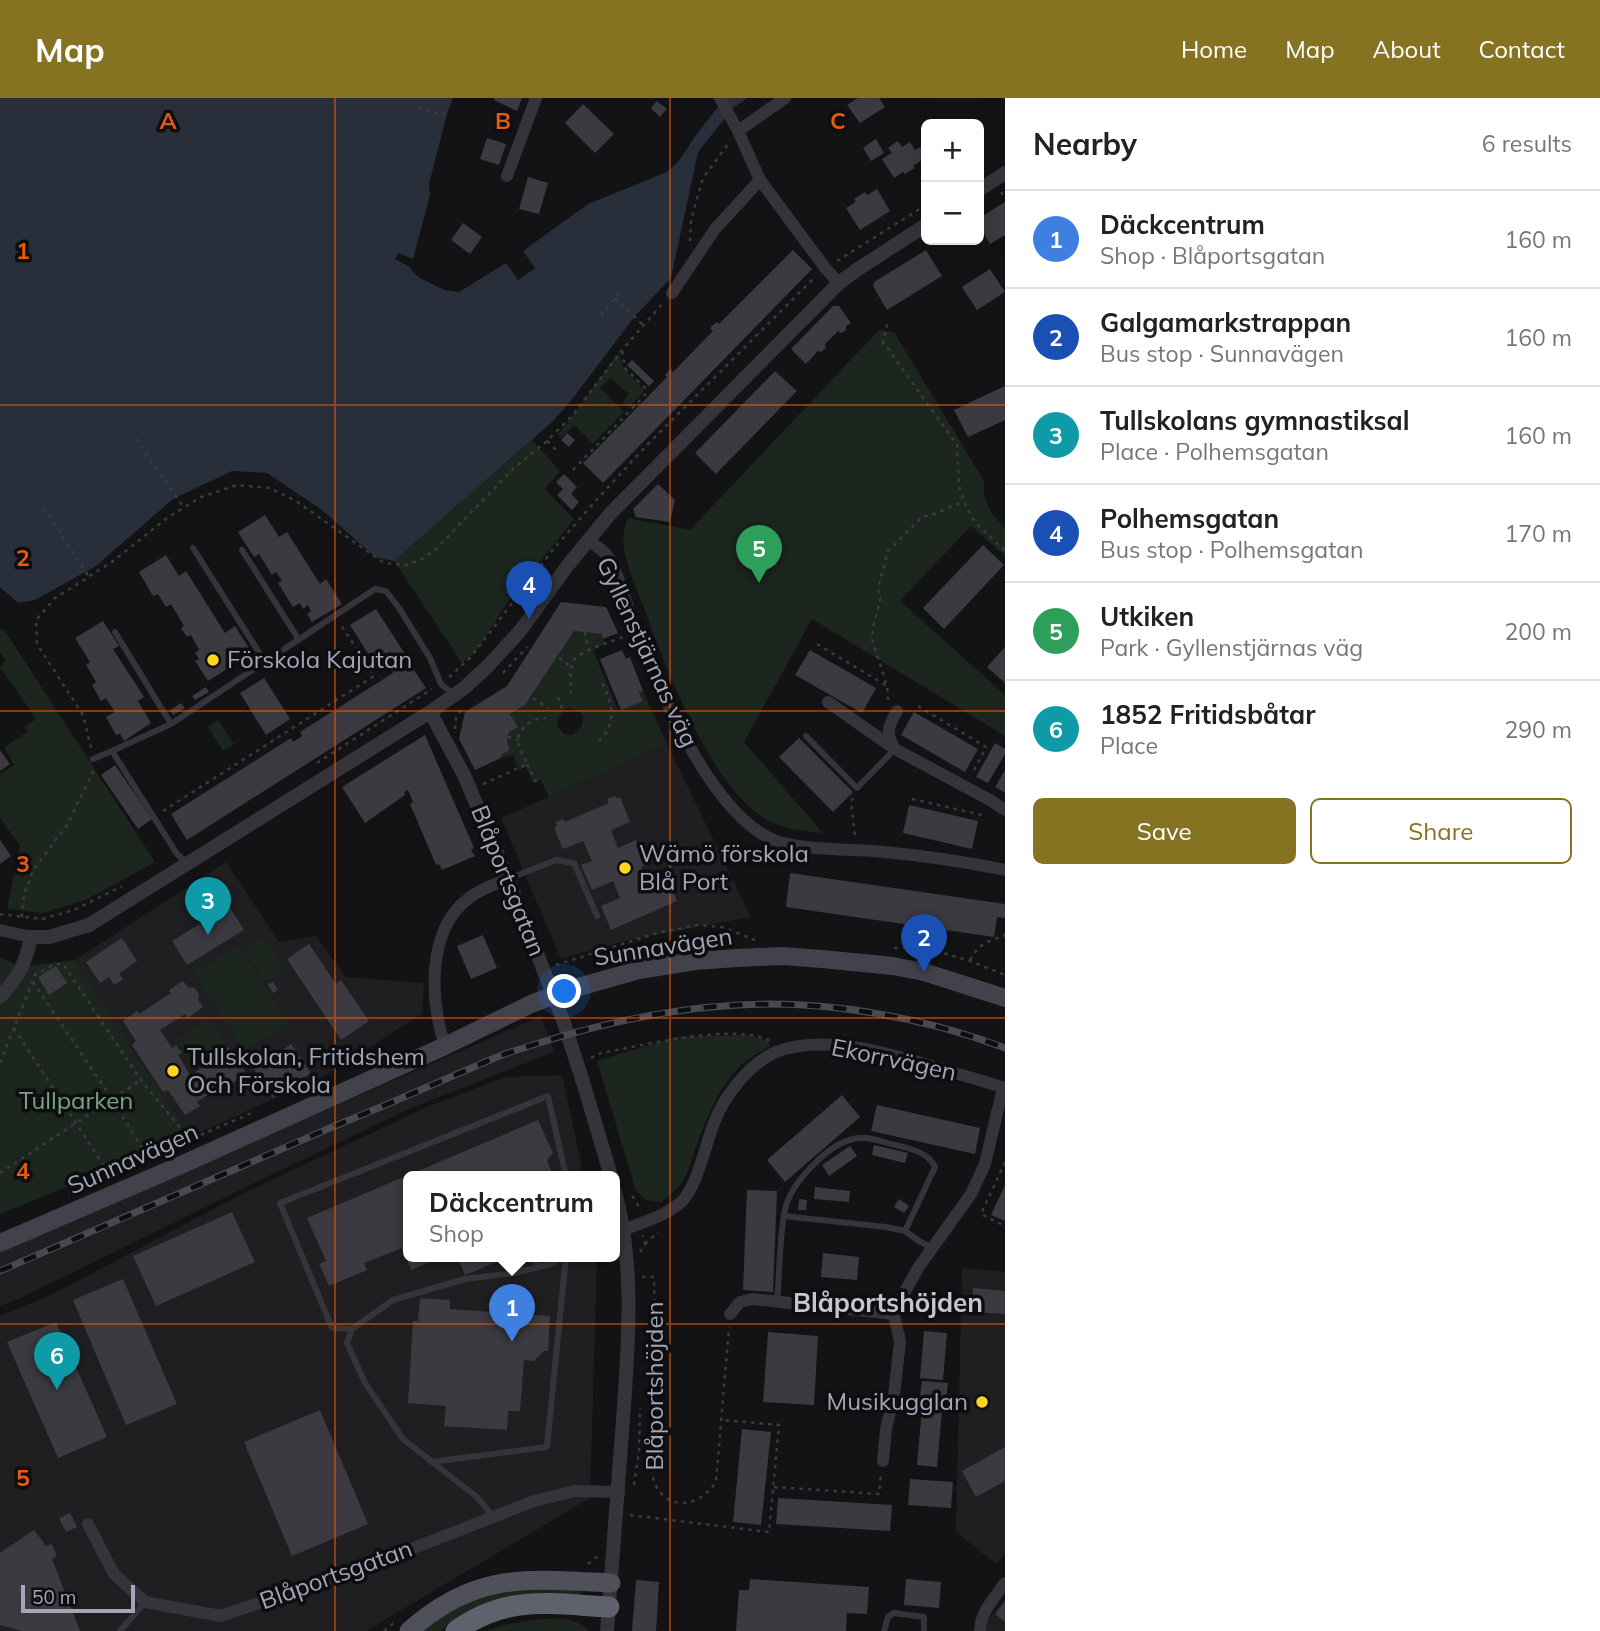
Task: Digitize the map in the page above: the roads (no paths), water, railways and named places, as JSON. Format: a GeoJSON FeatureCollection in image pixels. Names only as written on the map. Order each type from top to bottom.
{"type":"FeatureCollection","features":[{"type":"Feature","properties":{"kind":"highway"},"geometry":{"type":"LineString","coordinates":[[456,1631],[503,1607],[531,1603],[609,1607]]}},
{"type":"Feature","properties":{"kind":"main road","name":"Sunnavägen"},"geometry":{"type":"LineString","coordinates":[[0,1243],[181,1165],[445,1046],[531,1004],[568,990],[639,970],[695,961],[782,956],[893,966],[924,972],[1005,998]]}},
{"type":"Feature","properties":{"kind":"main road"},"geometry":{"type":"LineString","coordinates":[[404,1624],[484,1586],[533,1580],[611,1583]]}},
{"type":"Feature","properties":{"kind":"street"},"geometry":{"type":"LineString","coordinates":[[507,176],[536,98]]}},
{"type":"Feature","properties":{"kind":"street"},"geometry":{"type":"LineString","coordinates":[[720,98],[760,180],[839,283]]}},
{"type":"Feature","properties":{"kind":"street"},"geometry":{"type":"LineString","coordinates":[[735,125],[785,98]]}},
{"type":"Feature","properties":{"kind":"street"},"geometry":{"type":"LineString","coordinates":[[984,187],[1005,173]]}},
{"type":"Feature","properties":{"kind":"street"},"geometry":{"type":"LineString","coordinates":[[672,293],[715,229],[760,180]]}},
{"type":"Feature","properties":{"kind":"street"},"geometry":{"type":"LineString","coordinates":[[0,930],[31,937],[49,937],[89,925],[459,692],[488,666],[520,631],[588,540],[625,498],[839,283],[921,228]]}},
{"type":"Feature","properties":{"kind":"street","name":"Gyllenstjärnas väg"},"geometry":{"type":"LineString","coordinates":[[588,540],[605,553],[611,563],[667,704],[701,765],[732,808],[751,826],[772,839],[792,845],[963,861],[1005,870]]}},
{"type":"Feature","properties":{"kind":"street"},"geometry":{"type":"LineString","coordinates":[[828,702],[895,749],[1000,807]]}},
{"type":"Feature","properties":{"kind":"street"},"geometry":{"type":"LineString","coordinates":[[895,749],[888,737],[889,725],[897,711]]}},
{"type":"Feature","properties":{"kind":"street","name":"Blåportsgatan"},"geometry":{"type":"LineString","coordinates":[[430,712],[464,775],[508,879],[563,1020],[610,1171]]}},
{"type":"Feature","properties":{"kind":"street"},"geometry":{"type":"LineString","coordinates":[[445,1046],[439,1026],[435,987],[437,951],[444,929],[455,911],[469,898],[508,879]]}},
{"type":"Feature","properties":{"kind":"street"},"geometry":{"type":"LineString","coordinates":[[0,997],[21,969],[27,957],[31,937]]}},
{"type":"Feature","properties":{"kind":"street","name":"Ekorrvägen"},"geometry":{"type":"LineString","coordinates":[[620,1231],[648,1221],[681,1202],[689,1192],[714,1122],[730,1091],[755,1065],[779,1051],[830,1044],[867,1050],[901,1057],[1004,1088]]}},
{"type":"Feature","properties":{"kind":"street"},"geometry":{"type":"LineString","coordinates":[[883,1461],[900,1342],[894,1314],[918,1268],[975,1186],[985,1164],[1004,1088]]}},
{"type":"Feature","properties":{"kind":"street"},"geometry":{"type":"LineString","coordinates":[[607,1631],[612,1554],[626,1490],[628,1277],[620,1236]]}},
{"type":"Feature","properties":{"kind":"street"},"geometry":{"type":"LineString","coordinates":[[730,1314],[740,1302],[747,1299],[894,1314]]}},
{"type":"Feature","properties":{"kind":"street","name":"Blåportsgatan"},"geometry":{"type":"LineString","coordinates":[[145,1602],[221,1616],[396,1555],[534,1502],[575,1490],[626,1490]]}},
{"type":"Feature","properties":{"kind":"street"},"geometry":{"type":"LineString","coordinates":[[88,1524],[114,1574],[145,1602]]}},
{"type":"Feature","properties":{"kind":"street"},"geometry":{"type":"LineString","coordinates":[[980,1631],[984,1613],[1005,1583]]}},
{"type":"Feature","properties":{"kind":"lane"},"geometry":{"type":"LineString","coordinates":[[192,548],[265,662]]}},
{"type":"Feature","properties":{"kind":"lane"},"geometry":{"type":"LineString","coordinates":[[242,550],[299,640]]}},
{"type":"Feature","properties":{"kind":"lane"},"geometry":{"type":"LineString","coordinates":[[93,759],[171,724],[375,589],[386,591],[399,608],[430,658],[441,684],[459,692]]}},
{"type":"Feature","properties":{"kind":"lane"},"geometry":{"type":"LineString","coordinates":[[115,632],[171,724]]}},
{"type":"Feature","properties":{"kind":"lane"},"geometry":{"type":"LineString","coordinates":[[806,736],[857,788],[895,749]]}},
{"type":"Feature","properties":{"kind":"lane"},"geometry":{"type":"LineString","coordinates":[[112,751],[177,854],[187,863]]}},
{"type":"Feature","properties":{"kind":"lane"},"geometry":{"type":"LineString","coordinates":[[508,879],[556,860],[574,863],[597,916]]}},
{"type":"Feature","properties":{"kind":"lane"},"geometry":{"type":"LineString","coordinates":[[352,1329],[332,1328],[280,1203],[548,1096],[565,1171]]}},
{"type":"Feature","properties":{"kind":"lane"},"geometry":{"type":"LineString","coordinates":[[776,1303],[785,1209],[792,1192],[803,1177],[832,1149],[849,1140],[864,1137],[927,1155],[935,1167],[905,1231]]}},
{"type":"Feature","properties":{"kind":"lane"},"geometry":{"type":"LineString","coordinates":[[784,1216],[905,1231],[932,1248]]}},
{"type":"Feature","properties":{"kind":"lane"},"geometry":{"type":"LineString","coordinates":[[536,1262],[538,1267]]}},
{"type":"Feature","properties":{"kind":"lane"},"geometry":{"type":"LineString","coordinates":[[493,1517],[478,1499],[403,1439],[365,1383],[347,1343],[352,1329],[393,1300],[465,1279],[514,1273],[555,1262]]}},
{"type":"Feature","properties":{"kind":"lane"},"geometry":{"type":"LineString","coordinates":[[431,1462],[547,1447],[565,1262]]}},
{"type":"Feature","properties":{"kind":"lane"},"geometry":{"type":"LineString","coordinates":[[120,1631],[145,1602]]}},
{"type":"Feature","properties":{"kind":"lane"},"geometry":{"type":"LineString","coordinates":[[884,1631],[888,1617],[894,1614],[925,1617],[923,1631]]}},
{"type":"Feature","properties":{"kind":"railway"},"geometry":{"type":"LineString","coordinates":[[0,1271],[499,1056],[569,1034],[624,1021],[710,1007],[805,1005],[908,1019],[1005,1048]]}},
{"type":"Feature","properties":{"kind":"place","name":"Utkiken"},"geometry":{"type":"Point","coordinates":[759,583]}},
{"type":"Feature","properties":{"kind":"place","name":"Polhemsgatan"},"geometry":{"type":"Point","coordinates":[529,619]}},
{"type":"Feature","properties":{"kind":"place","name":"Förskola Kajutan"},"geometry":{"type":"Point","coordinates":[213,660]}},
{"type":"Feature","properties":{"kind":"place","name":"Wämö förskola Blå Port"},"geometry":{"type":"Point","coordinates":[625,868]}},
{"type":"Feature","properties":{"kind":"place","name":"Tullskolans gymnastiksal"},"geometry":{"type":"Point","coordinates":[208,935]}},
{"type":"Feature","properties":{"kind":"place","name":"Galgamarkstrappan"},"geometry":{"type":"Point","coordinates":[924,972]}},
{"type":"Feature","properties":{"kind":"place","name":"Tullskolan, Fritidshem Och Förskola"},"geometry":{"type":"Point","coordinates":[173,1071]}},
{"type":"Feature","properties":{"kind":"place","name":"Däckcentrum"},"geometry":{"type":"Point","coordinates":[512,1342]}},
{"type":"Feature","properties":{"kind":"place","name":"1852 Fritidsbåtar"},"geometry":{"type":"Point","coordinates":[57,1390]}},
{"type":"Feature","properties":{"kind":"place","name":"Musikugglan"},"geometry":{"type":"Point","coordinates":[982,1402]}},
{"type":"Feature","properties":{"kind":"district","name":"Blåportshöjden"},"geometry":{"type":"Point","coordinates":[888,1303]}},
{"type":"Feature","properties":{"kind":"park label","name":"Tullparken"},"geometry":{"type":"Point","coordinates":[76,1101]}}]}
